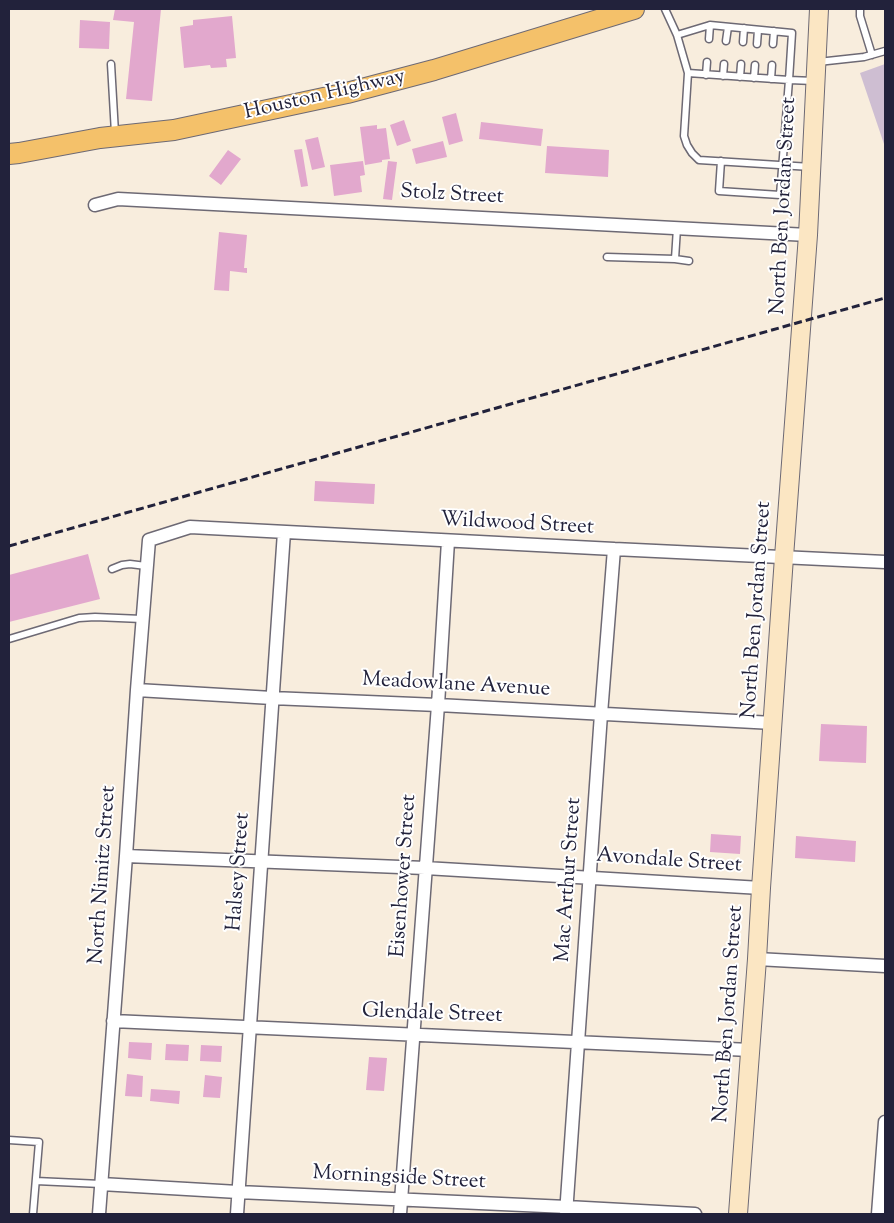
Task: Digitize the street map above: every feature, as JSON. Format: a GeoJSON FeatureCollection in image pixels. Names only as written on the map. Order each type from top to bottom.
{"type":"FeatureCollection","features":[{"type":"Feature","properties":{"kind":"main road","name":"Houston Highway"},"geometry":{"type":"LineString","coordinates":[[9,154],[100,138],[174,130],[347,92],[434,70],[592,18],[634,9]]}},
{"type":"Feature","properties":{"kind":"street","name":"North Ben Jordan Street"},"geometry":{"type":"LineString","coordinates":[[738,1214],[808,235],[819,9]]}},
{"type":"Feature","properties":{"kind":"street","name":"Stolz Street"},"geometry":{"type":"LineString","coordinates":[[95,205],[118,199],[808,235]]}},
{"type":"Feature","properties":{"kind":"street","name":"Wildwood Street"},"geometry":{"type":"LineString","coordinates":[[149,540],[190,527],[614,550],[885,562]]}},
{"type":"Feature","properties":{"kind":"street","name":"Halsey Street"},"geometry":{"type":"LineString","coordinates":[[236,1214],[284,532]]}},
{"type":"Feature","properties":{"kind":"street","name":"North Nimitz Street"},"geometry":{"type":"LineString","coordinates":[[99,1214],[149,540]]}},
{"type":"Feature","properties":{"kind":"street","name":"Eisenhower Street"},"geometry":{"type":"LineString","coordinates":[[400,1214],[438,705],[448,541]]}},
{"type":"Feature","properties":{"kind":"street","name":"Mac Arthur Street"},"geometry":{"type":"LineString","coordinates":[[566,1211],[614,550]]}},
{"type":"Feature","properties":{"kind":"street","name":"Meadowlane Avenue"},"geometry":{"type":"LineString","coordinates":[[137,690],[773,723]]}},
{"type":"Feature","properties":{"kind":"street","name":"Avondale Street"},"geometry":{"type":"LineString","coordinates":[[126,856],[425,868],[761,888]]}},
{"type":"Feature","properties":{"kind":"street"},"geometry":{"type":"LineString","coordinates":[[757,958],[885,966]]}},
{"type":"Feature","properties":{"kind":"street","name":"Glendale Street"},"geometry":{"type":"LineString","coordinates":[[113,1021],[750,1050]]}},
{"type":"Feature","properties":{"kind":"street"},"geometry":{"type":"LineString","coordinates":[[878,1214],[885,1122]]}},
{"type":"Feature","properties":{"kind":"street","name":"Morningside Street"},"geometry":{"type":"LineString","coordinates":[[101,1184],[401,1199],[566,1211],[695,1214]]}},
{"type":"Feature","properties":{"kind":"lane"},"geometry":{"type":"LineString","coordinates":[[665,9],[677,35],[688,73],[684,136],[692,153],[699,160],[811,167]]}},
{"type":"Feature","properties":{"kind":"lane"},"geometry":{"type":"LineString","coordinates":[[860,9],[860,16],[872,55]]}},
{"type":"Feature","properties":{"kind":"lane"},"geometry":{"type":"LineString","coordinates":[[677,35],[710,25],[792,33],[780,195],[720,191],[722,161]]}},
{"type":"Feature","properties":{"kind":"lane"},"geometry":{"type":"LineString","coordinates":[[708,39],[710,25]]}},
{"type":"Feature","properties":{"kind":"lane"},"geometry":{"type":"LineString","coordinates":[[726,41],[728,27]]}},
{"type":"Feature","properties":{"kind":"lane"},"geometry":{"type":"LineString","coordinates":[[743,42],[744,28]]}},
{"type":"Feature","properties":{"kind":"lane"},"geometry":{"type":"LineString","coordinates":[[757,44],[758,30]]}},
{"type":"Feature","properties":{"kind":"lane"},"geometry":{"type":"LineString","coordinates":[[773,44],[774,31]]}},
{"type":"Feature","properties":{"kind":"lane"},"geometry":{"type":"LineString","coordinates":[[816,62],[864,57],[885,51]]}},
{"type":"Feature","properties":{"kind":"lane"},"geometry":{"type":"LineString","coordinates":[[706,62],[706,74]]}},
{"type":"Feature","properties":{"kind":"lane"},"geometry":{"type":"LineString","coordinates":[[111,64],[115,137]]}},
{"type":"Feature","properties":{"kind":"lane"},"geometry":{"type":"LineString","coordinates":[[723,76],[724,64]]}},
{"type":"Feature","properties":{"kind":"lane"},"geometry":{"type":"LineString","coordinates":[[740,77],[741,64]]}},
{"type":"Feature","properties":{"kind":"lane"},"geometry":{"type":"LineString","coordinates":[[754,78],[755,65]]}},
{"type":"Feature","properties":{"kind":"lane"},"geometry":{"type":"LineString","coordinates":[[771,79],[772,65]]}},
{"type":"Feature","properties":{"kind":"lane"},"geometry":{"type":"LineString","coordinates":[[688,73],[815,81]]}},
{"type":"Feature","properties":{"kind":"lane"},"geometry":{"type":"LineString","coordinates":[[675,259],[677,228]]}},
{"type":"Feature","properties":{"kind":"lane"},"geometry":{"type":"LineString","coordinates":[[607,257],[689,261]]}},
{"type":"Feature","properties":{"kind":"lane"},"geometry":{"type":"LineString","coordinates":[[112,569],[130,564],[146,566]]}},
{"type":"Feature","properties":{"kind":"lane"},"geometry":{"type":"LineString","coordinates":[[9,639],[79,618],[142,619]]}},
{"type":"Feature","properties":{"kind":"lane"},"geometry":{"type":"LineString","coordinates":[[9,1140],[39,1142],[33,1214]]}},
{"type":"Feature","properties":{"kind":"lane"},"geometry":{"type":"LineString","coordinates":[[36,1181],[101,1184]]}},
{"type":"Feature","properties":{"kind":"shaded area"},"geometry":{"type":"Polygon","coordinates":[[[885,64],[885,147],[860,73],[885,64]]]}},
{"type":"Feature","properties":{"kind":"building"},"geometry":{"type":"Polygon","coordinates":[[[115,9],[161,9],[152,101],[126,99],[134,22],[113,20],[115,9]]]}},
{"type":"Feature","properties":{"kind":"building"},"geometry":{"type":"Polygon","coordinates":[[[232,16],[236,58],[226,59],[227,67],[211,68],[210,65],[184,68],[180,27],[193,25],[193,20],[232,16]]]}},
{"type":"Feature","properties":{"kind":"building"},"geometry":{"type":"Polygon","coordinates":[[[80,20],[110,22],[109,49],[79,48],[80,20]]]}},
{"type":"Feature","properties":{"kind":"building"},"geometry":{"type":"Polygon","coordinates":[[[456,113],[463,141],[449,145],[442,117],[456,113]]]}},
{"type":"Feature","properties":{"kind":"building"},"geometry":{"type":"Polygon","coordinates":[[[404,120],[411,141],[397,146],[390,125],[404,120]]]}},
{"type":"Feature","properties":{"kind":"building"},"geometry":{"type":"Polygon","coordinates":[[[481,122],[543,129],[541,146],[479,139],[481,122]]]}},
{"type":"Feature","properties":{"kind":"building"},"geometry":{"type":"Polygon","coordinates":[[[377,125],[377,129],[386,128],[390,159],[365,165],[360,127],[377,125]]]}},
{"type":"Feature","properties":{"kind":"building"},"geometry":{"type":"Polygon","coordinates":[[[318,137],[325,167],[312,170],[305,140],[318,137]]]}},
{"type":"Feature","properties":{"kind":"building"},"geometry":{"type":"Polygon","coordinates":[[[443,141],[447,157],[416,164],[412,149],[443,141]]]}},
{"type":"Feature","properties":{"kind":"building"},"geometry":{"type":"Polygon","coordinates":[[[547,146],[609,150],[608,177],[545,173],[547,146]]]}},
{"type":"Feature","properties":{"kind":"building"},"geometry":{"type":"Polygon","coordinates":[[[302,149],[308,186],[301,187],[294,150],[302,149]]]}},
{"type":"Feature","properties":{"kind":"building"},"geometry":{"type":"Polygon","coordinates":[[[228,150],[241,159],[221,185],[209,176],[228,150]]]}},
{"type":"Feature","properties":{"kind":"building"},"geometry":{"type":"Polygon","coordinates":[[[363,161],[365,175],[360,176],[362,192],[334,196],[330,165],[363,161]]]}},
{"type":"Feature","properties":{"kind":"building"},"geometry":{"type":"Polygon","coordinates":[[[388,161],[397,162],[392,200],[383,199],[388,161]]]}},
{"type":"Feature","properties":{"kind":"building"},"geometry":{"type":"Polygon","coordinates":[[[219,232],[247,235],[244,268],[247,268],[247,273],[230,271],[229,291],[214,290],[219,232]]]}},
{"type":"Feature","properties":{"kind":"building"},"geometry":{"type":"Polygon","coordinates":[[[315,481],[375,484],[374,504],[314,501],[315,481]]]}},
{"type":"Feature","properties":{"kind":"building"},"geometry":{"type":"Polygon","coordinates":[[[88,554],[100,599],[9,622],[9,575],[88,554]]]}},
{"type":"Feature","properties":{"kind":"building"},"geometry":{"type":"Polygon","coordinates":[[[821,724],[867,726],[866,763],[819,761],[821,724]]]}},
{"type":"Feature","properties":{"kind":"building"},"geometry":{"type":"Polygon","coordinates":[[[711,834],[741,836],[740,854],[710,852],[711,834]]]}},
{"type":"Feature","properties":{"kind":"building"},"geometry":{"type":"Polygon","coordinates":[[[796,836],[856,841],[855,862],[795,858],[796,836]]]}},
{"type":"Feature","properties":{"kind":"building"},"geometry":{"type":"Polygon","coordinates":[[[129,1042],[152,1043],[151,1060],[128,1058],[129,1042]]]}},
{"type":"Feature","properties":{"kind":"building"},"geometry":{"type":"Polygon","coordinates":[[[166,1044],[189,1045],[188,1061],[165,1060],[166,1044]]]}},
{"type":"Feature","properties":{"kind":"building"},"geometry":{"type":"Polygon","coordinates":[[[201,1045],[222,1046],[221,1062],[200,1061],[201,1045]]]}},
{"type":"Feature","properties":{"kind":"building"},"geometry":{"type":"Polygon","coordinates":[[[369,1057],[387,1058],[384,1091],[366,1090],[369,1057]]]}},
{"type":"Feature","properties":{"kind":"building"},"geometry":{"type":"Polygon","coordinates":[[[127,1074],[143,1076],[142,1097],[125,1096],[127,1074]]]}},
{"type":"Feature","properties":{"kind":"building"},"geometry":{"type":"Polygon","coordinates":[[[205,1075],[222,1077],[220,1098],[203,1097],[205,1075]]]}},
{"type":"Feature","properties":{"kind":"building"},"geometry":{"type":"Polygon","coordinates":[[[151,1089],[180,1091],[179,1104],[150,1101],[151,1089]]]}},
{"type":"Feature","properties":{"kind":"railway"},"geometry":{"type":"LineString","coordinates":[[9,546],[885,298]]}}]}
